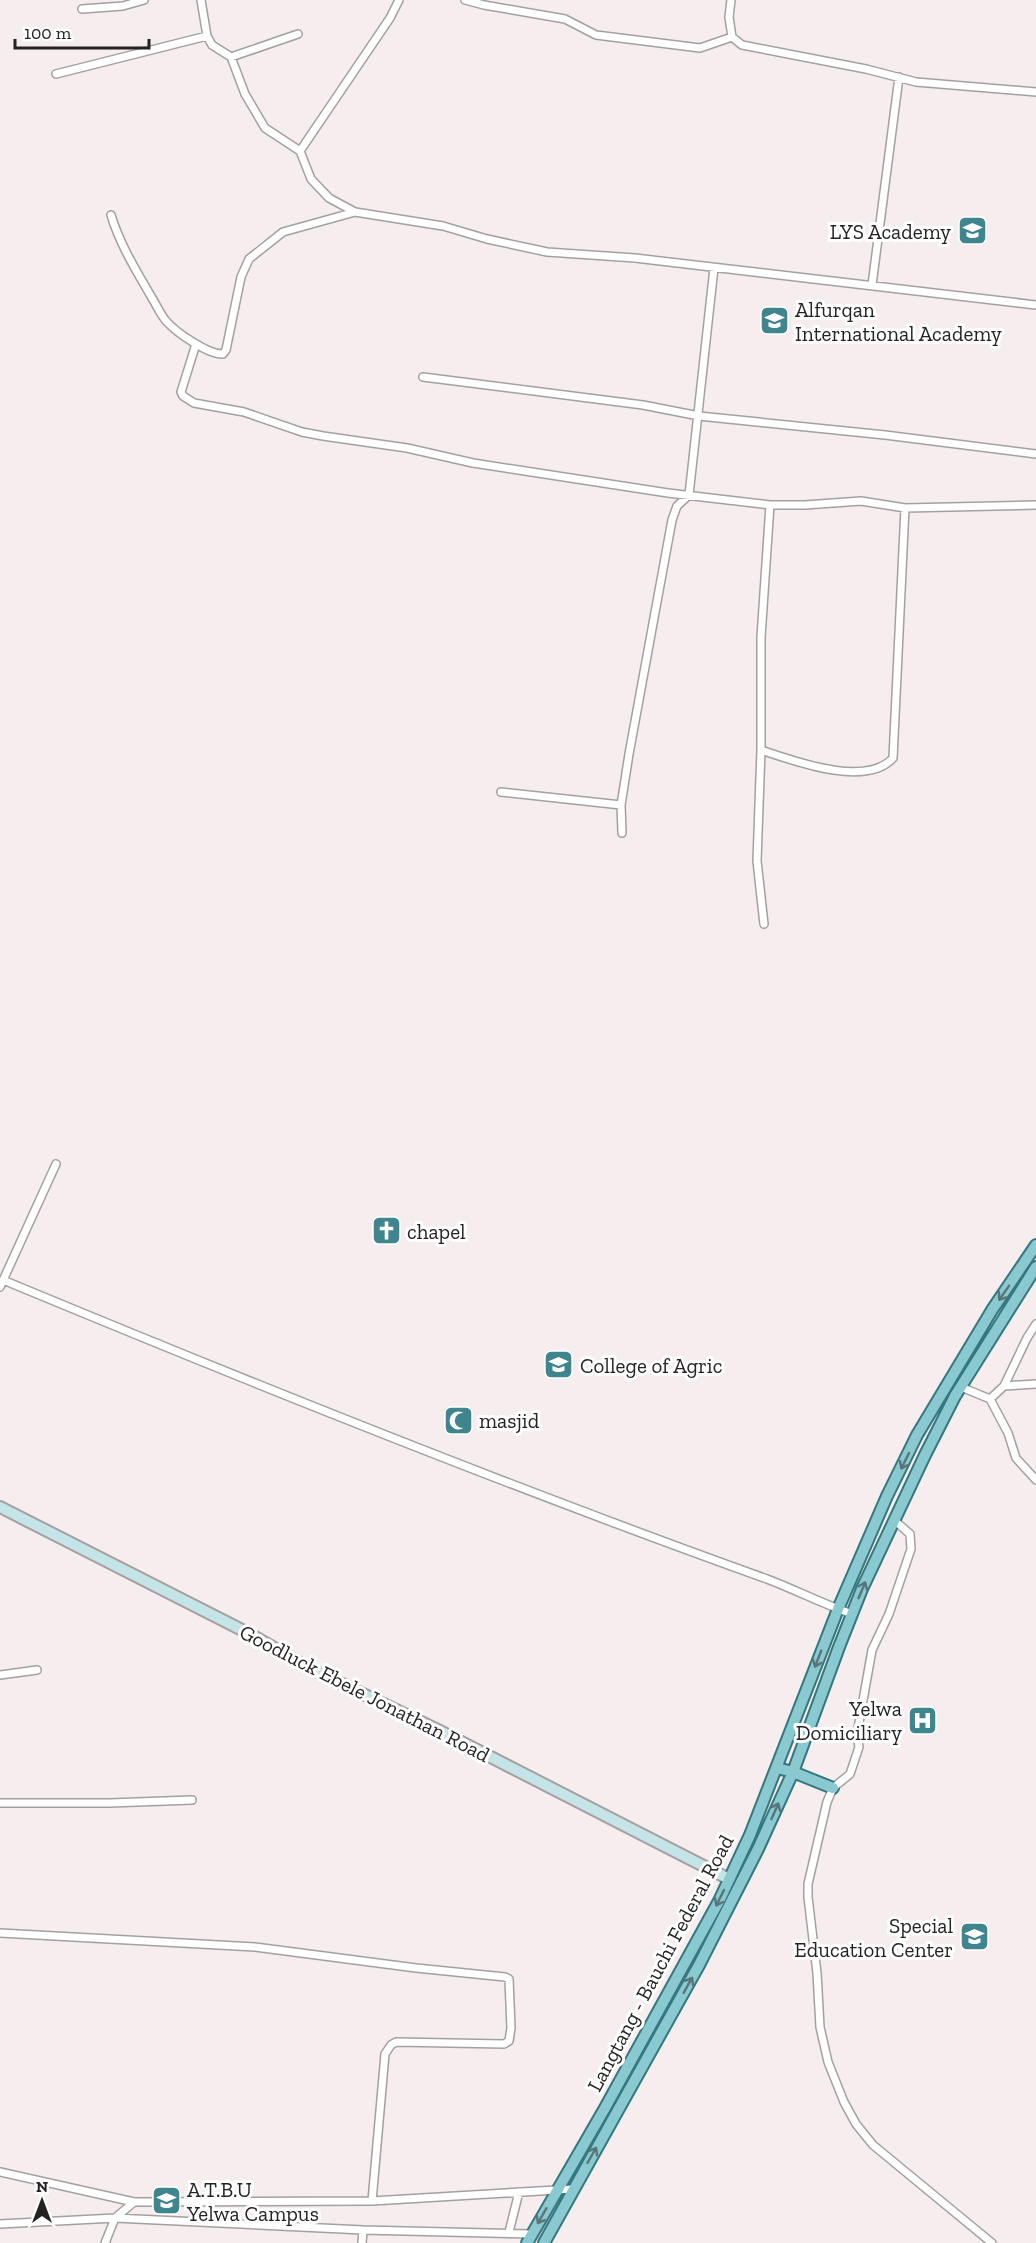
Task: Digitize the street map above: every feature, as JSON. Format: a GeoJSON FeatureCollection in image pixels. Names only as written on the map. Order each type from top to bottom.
{"type":"FeatureCollection","features":[{"type":"Feature","properties":{"kind":"main road","name":"Langtang - Bauchi Federal Road"},"geometry":{"type":"LineString","coordinates":[[529,2239],[648,2030],[729,1879],[777,1768],[838,1609],[887,1496],[917,1435],[992,1310],[1036,1245]]}},
{"type":"Feature","properties":{"kind":"main road"},"geometry":{"type":"LineString","coordinates":[[544,2243],[699,1965],[758,1849],[793,1772],[852,1614],[925,1455],[961,1387],[1036,1267]]}},
{"type":"Feature","properties":{"kind":"main road","name":"Goodluck Ebele Jonathan Road"},"geometry":{"type":"LineString","coordinates":[[0,1507],[248,1634],[309,1668],[438,1730],[729,1879]]}},
{"type":"Feature","properties":{"kind":"main road"},"geometry":{"type":"LineString","coordinates":[[777,1768],[833,1788]]}},
{"type":"Feature","properties":{"kind":"street"},"geometry":{"type":"LineString","coordinates":[[82,9],[123,6],[144,0]]}},
{"type":"Feature","properties":{"kind":"street"},"geometry":{"type":"LineString","coordinates":[[201,0],[207,36],[212,45],[231,57],[245,94],[265,128],[300,151],[311,179],[329,198],[355,212],[443,226],[487,239],[546,252],[635,258],[1036,305]]}},
{"type":"Feature","properties":{"kind":"street"},"geometry":{"type":"LineString","coordinates":[[300,151],[390,18],[399,0]]}},
{"type":"Feature","properties":{"kind":"street"},"geometry":{"type":"LineString","coordinates":[[465,0],[565,19],[597,35],[700,48],[732,37]]}},
{"type":"Feature","properties":{"kind":"street"},"geometry":{"type":"LineString","coordinates":[[731,0],[729,17],[732,37],[742,45],[866,69],[916,82],[1036,92]]}},
{"type":"Feature","properties":{"kind":"street"},"geometry":{"type":"LineString","coordinates":[[231,57],[298,33]]}},
{"type":"Feature","properties":{"kind":"street"},"geometry":{"type":"LineString","coordinates":[[56,74],[207,36]]}},
{"type":"Feature","properties":{"kind":"street"},"geometry":{"type":"LineString","coordinates":[[872,285],[899,78]]}},
{"type":"Feature","properties":{"kind":"street"},"geometry":{"type":"LineString","coordinates":[[111,215],[131,261],[166,322],[196,344],[223,354],[226,350],[241,277],[249,260],[274,237],[297,226],[355,212]]}},
{"type":"Feature","properties":{"kind":"street"},"geometry":{"type":"LineString","coordinates":[[622,833],[621,805],[628,754],[672,520],[677,506],[689,495],[714,268]]}},
{"type":"Feature","properties":{"kind":"street"},"geometry":{"type":"LineString","coordinates":[[196,344],[181,392],[183,396],[194,403],[244,412],[302,432],[350,442],[406,448],[473,463],[770,505],[861,501],[905,508],[1036,505]]}},
{"type":"Feature","properties":{"kind":"street"},"geometry":{"type":"LineString","coordinates":[[423,378],[643,405],[699,416],[885,435],[1036,454]]}},
{"type":"Feature","properties":{"kind":"street"},"geometry":{"type":"LineString","coordinates":[[764,924],[757,861],[762,750],[762,637],[770,505]]}},
{"type":"Feature","properties":{"kind":"street"},"geometry":{"type":"LineString","coordinates":[[762,750],[823,768],[855,772],[885,766],[893,758],[905,508]]}},
{"type":"Feature","properties":{"kind":"street"},"geometry":{"type":"LineString","coordinates":[[501,792],[621,805]]}},
{"type":"Feature","properties":{"kind":"street"},"geometry":{"type":"LineString","coordinates":[[56,1164],[2,1284],[502,1482],[776,1582],[852,1614]]}},
{"type":"Feature","properties":{"kind":"street"},"geometry":{"type":"LineString","coordinates":[[990,1399],[1004,1386],[1036,1324]]}},
{"type":"Feature","properties":{"kind":"street"},"geometry":{"type":"LineString","coordinates":[[1004,1386],[1036,1384]]}},
{"type":"Feature","properties":{"kind":"street"},"geometry":{"type":"LineString","coordinates":[[961,1387],[990,1399],[1008,1434],[1016,1458],[1036,1480]]}},
{"type":"Feature","properties":{"kind":"street"},"geometry":{"type":"LineString","coordinates":[[894,1520],[910,1534],[911,1549],[889,1614],[872,1650],[857,1734],[859,1747],[850,1774],[833,1788],[827,1802],[811,1866],[808,1897],[817,1973],[820,2027],[828,2062],[844,2102],[856,2124],[873,2145],[992,2243]]}},
{"type":"Feature","properties":{"kind":"street"},"geometry":{"type":"LineString","coordinates":[[0,1675],[37,1670]]}},
{"type":"Feature","properties":{"kind":"street"},"geometry":{"type":"LineString","coordinates":[[0,1803],[192,1800]]}},
{"type":"Feature","properties":{"kind":"street"},"geometry":{"type":"LineString","coordinates":[[0,1934],[255,1947],[509,1979],[512,2028],[509,2042],[504,2044],[396,2042],[388,2048],[385,2054],[372,2201]]}},
{"type":"Feature","properties":{"kind":"street"},"geometry":{"type":"LineString","coordinates":[[0,2172],[134,2202],[372,2201],[573,2189]]}},
{"type":"Feature","properties":{"kind":"street"},"geometry":{"type":"LineString","coordinates":[[509,2232],[519,2192]]}},
{"type":"Feature","properties":{"kind":"street"},"geometry":{"type":"LineString","coordinates":[[105,2243],[114,2218],[134,2202]]}},
{"type":"Feature","properties":{"kind":"street"},"geometry":{"type":"LineString","coordinates":[[0,2224],[114,2218],[363,2230],[509,2232],[529,2239]]}},
{"type":"Feature","properties":{"kind":"street"},"geometry":{"type":"LineString","coordinates":[[362,2243],[363,2230]]}},
{"type":"Feature","properties":{"kind":"place","name":"LYS Academy"},"geometry":{"type":"Point","coordinates":[972,231]}},
{"type":"Feature","properties":{"kind":"place","name":"Alfurqan International Academy"},"geometry":{"type":"Point","coordinates":[774,321]}},
{"type":"Feature","properties":{"kind":"place","name":"chapel"},"geometry":{"type":"Point","coordinates":[386,1231]}},
{"type":"Feature","properties":{"kind":"place","name":"College of Agric"},"geometry":{"type":"Point","coordinates":[559,1365]}},
{"type":"Feature","properties":{"kind":"place","name":"masjid"},"geometry":{"type":"Point","coordinates":[458,1420]}},
{"type":"Feature","properties":{"kind":"place","name":"Yelwa Domiciliary"},"geometry":{"type":"Point","coordinates":[923,1720]}},
{"type":"Feature","properties":{"kind":"place","name":"Special Education Center"},"geometry":{"type":"Point","coordinates":[974,1937]}},
{"type":"Feature","properties":{"kind":"place","name":"A.T.B.U Yelwa Campus"},"geometry":{"type":"Point","coordinates":[166,2201]}}]}
